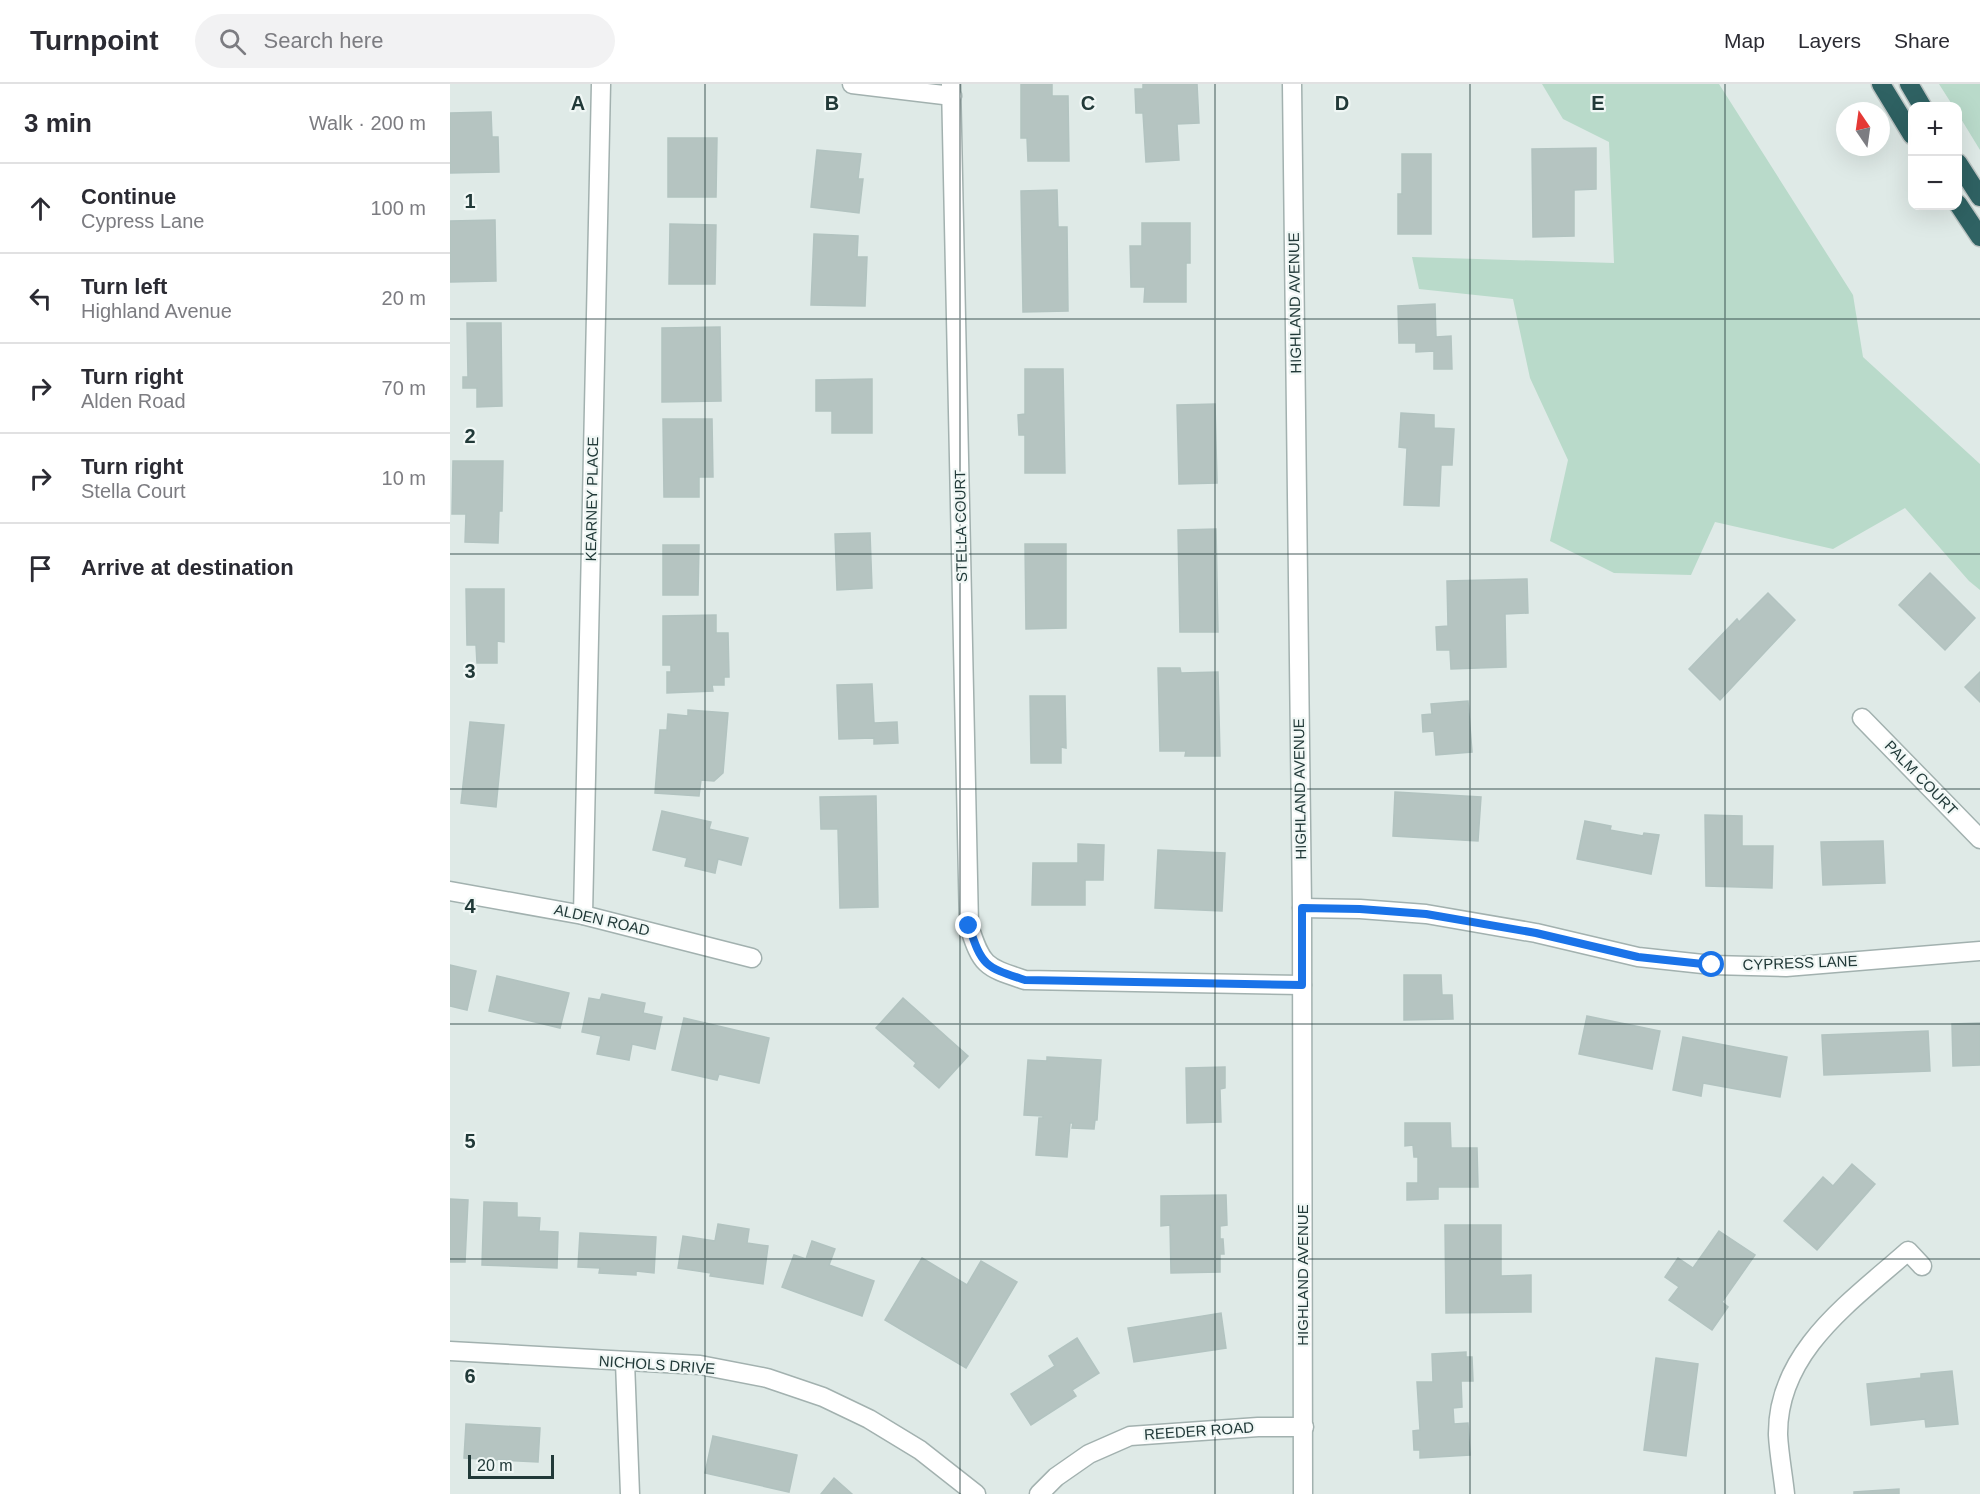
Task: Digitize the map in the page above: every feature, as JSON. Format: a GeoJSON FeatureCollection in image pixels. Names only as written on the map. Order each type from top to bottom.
{"type":"FeatureCollection","features":[{"type":"Feature","properties":{"kind":"highway"},"geometry":{"type":"LineString","coordinates":[[1881,84],[1908,128]]}},
{"type":"Feature","properties":{"kind":"highway"},"geometry":{"type":"LineString","coordinates":[[1909,84],[1920,102]]}},
{"type":"Feature","properties":{"kind":"highway"},"geometry":{"type":"LineString","coordinates":[[1962,169],[1980,197]]}},
{"type":"Feature","properties":{"kind":"highway"},"geometry":{"type":"LineString","coordinates":[[1962,210],[1980,237]]}},
{"type":"Feature","properties":{"kind":"street","name":"KEARNEY PLACE"},"geometry":{"type":"LineString","coordinates":[[583,915],[601,84]]}},
{"type":"Feature","properties":{"kind":"street"},"geometry":{"type":"LineString","coordinates":[[852,84],[952,90]]}},
{"type":"Feature","properties":{"kind":"street","name":"HIGHLAND AVENUE"},"geometry":{"type":"LineString","coordinates":[[1292,84],[1302,908],[1304,1494]]}},
{"type":"Feature","properties":{"kind":"street","name":"STELLA COURT"},"geometry":{"type":"LineString","coordinates":[[952,90],[969,926],[976,948],[989,968],[1025,980],[1302,985]]}},
{"type":"Feature","properties":{"kind":"street","name":"PALM COURT"},"geometry":{"type":"LineString","coordinates":[[1862,718],[1980,839]]}},
{"type":"Feature","properties":{"kind":"street","name":"ALDEN ROAD"},"geometry":{"type":"LineString","coordinates":[[450,891],[583,915],[752,958]]}},
{"type":"Feature","properties":{"kind":"street","name":"CYPRESS LANE"},"geometry":{"type":"LineString","coordinates":[[1302,908],[1360,909],[1426,914],[1536,933],[1638,957],[1712,965],[1786,967],[1980,951]]}},
{"type":"Feature","properties":{"kind":"street"},"geometry":{"type":"LineString","coordinates":[[1785,1494],[1778,1434],[1782,1401],[1794,1368],[1810,1342],[1908,1251],[1922,1266]]}},
{"type":"Feature","properties":{"kind":"street","name":"NICHOLS DRIVE"},"geometry":{"type":"LineString","coordinates":[[450,1351],[700,1365],[767,1378],[823,1397],[869,1419],[920,1450],[976,1494]]}},
{"type":"Feature","properties":{"kind":"street"},"geometry":{"type":"LineString","coordinates":[[625,1362],[630,1494]]}},
{"type":"Feature","properties":{"kind":"street","name":"REEDER ROAD"},"geometry":{"type":"LineString","coordinates":[[1040,1494],[1056,1477],[1089,1454],[1130,1436],[1258,1427],[1304,1427]]}},
{"type":"Feature","properties":{"kind":"green space"},"geometry":{"type":"Polygon","coordinates":[[[1542,84],[1719,84],[1853,295],[1863,357],[1980,464],[1980,590],[1969,581],[1905,508],[1833,549],[1715,522],[1691,575],[1614,573],[1550,541],[1568,460],[1530,378],[1513,299],[1419,289],[1412,257],[1614,263],[1609,142],[1563,119],[1542,84]]]}},
{"type":"Feature","properties":{"kind":"green space"},"geometry":{"type":"Polygon","coordinates":[[[1939,84],[1980,84],[1980,150],[1962,121],[1962,102],[1950,102],[1939,84]]]}},
{"type":"Feature","properties":{"kind":"building"},"geometry":{"type":"Polygon","coordinates":[[[1021,84],[1052,84],[1052,96],[1068,96],[1069,161],[1028,161],[1027,138],[1021,138],[1021,84]]]}},
{"type":"Feature","properties":{"kind":"building"},"geometry":{"type":"Polygon","coordinates":[[[1143,84],[1197,84],[1199,123],[1177,124],[1179,160],[1146,162],[1143,113],[1136,113],[1135,89],[1143,89],[1143,84]]]}},
{"type":"Feature","properties":{"kind":"building"},"geometry":{"type":"Polygon","coordinates":[[[491,112],[492,137],[498,137],[499,172],[450,173],[450,113],[491,112]]]}},
{"type":"Feature","properties":{"kind":"building"},"geometry":{"type":"Polygon","coordinates":[[[668,138],[717,138],[716,197],[668,197],[668,138]]]}},
{"type":"Feature","properties":{"kind":"building"},"geometry":{"type":"Polygon","coordinates":[[[1596,148],[1596,189],[1574,190],[1574,236],[1533,237],[1532,149],[1596,148]]]}},
{"type":"Feature","properties":{"kind":"building"},"geometry":{"type":"Polygon","coordinates":[[[817,150],[861,154],[858,179],[863,179],[859,213],[811,207],[817,150]]]}},
{"type":"Feature","properties":{"kind":"building"},"geometry":{"type":"Polygon","coordinates":[[[1402,154],[1431,154],[1431,234],[1398,234],[1398,194],[1402,194],[1402,154]]]}},
{"type":"Feature","properties":{"kind":"building"},"geometry":{"type":"Polygon","coordinates":[[[1057,190],[1058,227],[1067,227],[1068,311],[1023,312],[1021,191],[1057,190]]]}},
{"type":"Feature","properties":{"kind":"building"},"geometry":{"type":"Polygon","coordinates":[[[495,220],[496,281],[450,282],[450,221],[495,220]]]}},
{"type":"Feature","properties":{"kind":"building"},"geometry":{"type":"Polygon","coordinates":[[[1142,223],[1190,223],[1190,263],[1186,263],[1186,302],[1144,302],[1145,287],[1131,287],[1130,246],[1142,246],[1142,223]]]}},
{"type":"Feature","properties":{"kind":"building"},"geometry":{"type":"Polygon","coordinates":[[[670,224],[716,225],[715,284],[669,284],[670,224]]]}},
{"type":"Feature","properties":{"kind":"building"},"geometry":{"type":"Polygon","coordinates":[[[814,234],[858,236],[857,257],[867,257],[865,306],[811,305],[814,234]]]}},
{"type":"Feature","properties":{"kind":"building"},"geometry":{"type":"Polygon","coordinates":[[[1435,304],[1436,337],[1451,336],[1452,369],[1434,369],[1434,351],[1416,352],[1416,343],[1399,343],[1398,306],[1435,304]]]}},
{"type":"Feature","properties":{"kind":"building"},"geometry":{"type":"Polygon","coordinates":[[[467,323],[501,323],[502,406],[477,407],[477,388],[463,388],[463,377],[468,377],[467,323]]]}},
{"type":"Feature","properties":{"kind":"building"},"geometry":{"type":"Polygon","coordinates":[[[720,327],[721,401],[662,402],[662,328],[720,327]]]}},
{"type":"Feature","properties":{"kind":"building"},"geometry":{"type":"Polygon","coordinates":[[[1025,369],[1063,369],[1065,473],[1025,473],[1025,435],[1019,435],[1018,415],[1025,414],[1025,369]]]}},
{"type":"Feature","properties":{"kind":"building"},"geometry":{"type":"Polygon","coordinates":[[[872,379],[872,433],[832,433],[832,411],[816,411],[816,380],[872,379]]]}},
{"type":"Feature","properties":{"kind":"building"},"geometry":{"type":"Polygon","coordinates":[[[1215,404],[1217,483],[1179,484],[1177,405],[1215,404]]]}},
{"type":"Feature","properties":{"kind":"building"},"geometry":{"type":"Polygon","coordinates":[[[1401,413],[1434,415],[1434,428],[1454,429],[1452,465],[1441,465],[1439,506],[1404,505],[1407,448],[1399,447],[1401,413]]]}},
{"type":"Feature","properties":{"kind":"building"},"geometry":{"type":"Polygon","coordinates":[[[663,419],[712,419],[713,477],[699,477],[699,497],[664,497],[663,419]]]}},
{"type":"Feature","properties":{"kind":"building"},"geometry":{"type":"Polygon","coordinates":[[[453,461],[503,461],[502,511],[499,511],[498,543],[465,542],[466,514],[452,514],[453,461]]]}},
{"type":"Feature","properties":{"kind":"building"},"geometry":{"type":"Polygon","coordinates":[[[1216,529],[1218,632],[1180,632],[1178,530],[1216,529]]]}},
{"type":"Feature","properties":{"kind":"building"},"geometry":{"type":"Polygon","coordinates":[[[870,533],[872,588],[837,590],[835,534],[870,533]]]}},
{"type":"Feature","properties":{"kind":"building"},"geometry":{"type":"Polygon","coordinates":[[[1025,544],[1066,544],[1066,628],[1026,629],[1025,544]]]}},
{"type":"Feature","properties":{"kind":"building"},"geometry":{"type":"Polygon","coordinates":[[[663,545],[699,545],[698,595],[663,595],[663,545]]]}},
{"type":"Feature","properties":{"kind":"building"},"geometry":{"type":"Polygon","coordinates":[[[1930,573],[1975,618],[1945,650],[1899,605],[1930,573]]]}},
{"type":"Feature","properties":{"kind":"building"},"geometry":{"type":"Polygon","coordinates":[[[1527,579],[1528,613],[1505,614],[1506,667],[1451,669],[1450,650],[1437,650],[1436,627],[1448,626],[1447,581],[1527,579]]]}},
{"type":"Feature","properties":{"kind":"building"},"geometry":{"type":"Polygon","coordinates":[[[466,589],[504,589],[504,642],[497,641],[497,663],[477,663],[476,645],[467,645],[466,589]]]}},
{"type":"Feature","properties":{"kind":"building"},"geometry":{"type":"Polygon","coordinates":[[[1768,593],[1795,620],[1720,700],[1689,669],[1737,619],[1739,622],[1768,593]]]}},
{"type":"Feature","properties":{"kind":"building"},"geometry":{"type":"Polygon","coordinates":[[[716,615],[716,633],[728,633],[729,677],[724,677],[724,685],[712,685],[713,691],[667,693],[667,672],[671,672],[671,665],[663,665],[663,616],[716,615]]]}},
{"type":"Feature","properties":{"kind":"building"},"geometry":{"type":"Polygon","coordinates":[[[1158,668],[1180,668],[1181,673],[1218,672],[1220,756],[1185,756],[1186,751],[1160,751],[1158,668]]]}},
{"type":"Feature","properties":{"kind":"building"},"geometry":{"type":"Polygon","coordinates":[[[1980,672],[1980,702],[1965,687],[1980,672]]]}},
{"type":"Feature","properties":{"kind":"building"},"geometry":{"type":"Polygon","coordinates":[[[872,684],[874,723],[897,722],[898,743],[874,744],[874,738],[839,739],[837,685],[872,684]]]}},
{"type":"Feature","properties":{"kind":"building"},"geometry":{"type":"Polygon","coordinates":[[[1030,696],[1065,696],[1066,748],[1061,747],[1061,763],[1031,763],[1030,696]]]}},
{"type":"Feature","properties":{"kind":"building"},"geometry":{"type":"Polygon","coordinates":[[[1468,701],[1472,752],[1436,755],[1434,731],[1423,732],[1422,715],[1432,714],[1431,704],[1468,701]]]}},
{"type":"Feature","properties":{"kind":"building"},"geometry":{"type":"Polygon","coordinates":[[[688,710],[728,713],[723,773],[714,781],[701,780],[699,796],[655,793],[660,730],[667,730],[668,714],[688,716],[688,710]]]}},
{"type":"Feature","properties":{"kind":"building"},"geometry":{"type":"Polygon","coordinates":[[[470,722],[504,725],[496,807],[461,803],[470,722]]]}},
{"type":"Feature","properties":{"kind":"building"},"geometry":{"type":"Polygon","coordinates":[[[1395,792],[1481,797],[1478,841],[1393,836],[1395,792]]]}},
{"type":"Feature","properties":{"kind":"building"},"geometry":{"type":"Polygon","coordinates":[[[876,796],[878,907],[840,908],[838,829],[821,829],[820,797],[876,796]]]}},
{"type":"Feature","properties":{"kind":"building"},"geometry":{"type":"Polygon","coordinates":[[[662,811],[711,822],[709,829],[748,838],[741,865],[718,859],[715,873],[685,866],[687,858],[653,850],[662,811]]]}},
{"type":"Feature","properties":{"kind":"building"},"geometry":{"type":"Polygon","coordinates":[[[1705,815],[1742,816],[1742,846],[1773,846],[1772,888],[1706,886],[1705,815]]]}},
{"type":"Feature","properties":{"kind":"building"},"geometry":{"type":"Polygon","coordinates":[[[1585,821],[1611,826],[1610,830],[1643,836],[1644,833],[1659,835],[1651,874],[1577,859],[1585,821]]]}},
{"type":"Feature","properties":{"kind":"building"},"geometry":{"type":"Polygon","coordinates":[[[1883,841],[1885,883],[1823,885],[1821,842],[1883,841]]]}},
{"type":"Feature","properties":{"kind":"building"},"geometry":{"type":"Polygon","coordinates":[[[1078,844],[1104,845],[1103,880],[1085,880],[1085,905],[1032,905],[1033,863],[1078,863],[1078,844]]]}},
{"type":"Feature","properties":{"kind":"building"},"geometry":{"type":"Polygon","coordinates":[[[1158,850],[1225,853],[1222,911],[1155,908],[1158,850]]]}},
{"type":"Feature","properties":{"kind":"building"},"geometry":{"type":"Polygon","coordinates":[[[450,965],[476,971],[467,1010],[450,1006],[450,965]]]}},
{"type":"Feature","properties":{"kind":"building"},"geometry":{"type":"Polygon","coordinates":[[[1404,975],[1441,975],[1442,995],[1452,995],[1453,1019],[1404,1020],[1404,975]]]}},
{"type":"Feature","properties":{"kind":"building"},"geometry":{"type":"Polygon","coordinates":[[[497,976],[569,993],[560,1028],[489,1011],[497,976]]]}},
{"type":"Feature","properties":{"kind":"building"},"geometry":{"type":"Polygon","coordinates":[[[602,994],[645,1003],[643,1013],[662,1017],[655,1049],[632,1044],[629,1060],[597,1054],[601,1036],[582,1032],[589,998],[600,1000],[602,994]]]}},
{"type":"Feature","properties":{"kind":"building"},"geometry":{"type":"Polygon","coordinates":[[[903,998],[968,1056],[939,1088],[914,1066],[916,1063],[876,1028],[903,998]]]}},
{"type":"Feature","properties":{"kind":"building"},"geometry":{"type":"Polygon","coordinates":[[[1587,1016],[1660,1031],[1652,1069],[1579,1054],[1587,1016]]]}},
{"type":"Feature","properties":{"kind":"building"},"geometry":{"type":"Polygon","coordinates":[[[684,1018],[769,1038],[759,1083],[719,1074],[717,1080],[672,1070],[684,1018]]]}},
{"type":"Feature","properties":{"kind":"building"},"geometry":{"type":"Polygon","coordinates":[[[1980,1023],[1980,1065],[1953,1066],[1952,1024],[1980,1023]]]}},
{"type":"Feature","properties":{"kind":"building"},"geometry":{"type":"Polygon","coordinates":[[[1928,1031],[1930,1071],[1824,1075],[1822,1035],[1928,1031]]]}},
{"type":"Feature","properties":{"kind":"building"},"geometry":{"type":"Polygon","coordinates":[[[1683,1037],[1787,1057],[1780,1097],[1703,1083],[1701,1096],[1673,1090],[1683,1037]]]}},
{"type":"Feature","properties":{"kind":"building"},"geometry":{"type":"Polygon","coordinates":[[[1047,1057],[1101,1060],[1097,1120],[1095,1120],[1094,1129],[1072,1128],[1073,1123],[1070,1123],[1067,1157],[1036,1155],[1039,1118],[1043,1116],[1024,1115],[1028,1060],[1047,1061],[1047,1057]]]}},
{"type":"Feature","properties":{"kind":"building"},"geometry":{"type":"Polygon","coordinates":[[[1225,1067],[1225,1088],[1220,1089],[1221,1122],[1187,1123],[1186,1068],[1225,1067]]]}},
{"type":"Feature","properties":{"kind":"building"},"geometry":{"type":"Polygon","coordinates":[[[1405,1123],[1450,1123],[1451,1148],[1477,1148],[1478,1187],[1438,1187],[1438,1199],[1407,1200],[1407,1183],[1418,1183],[1418,1157],[1414,1157],[1413,1145],[1405,1146],[1405,1123]]]}},
{"type":"Feature","properties":{"kind":"building"},"geometry":{"type":"Polygon","coordinates":[[[1852,1164],[1875,1184],[1817,1250],[1784,1221],[1823,1177],[1833,1186],[1852,1164]]]}},
{"type":"Feature","properties":{"kind":"building"},"geometry":{"type":"Polygon","coordinates":[[[1226,1195],[1227,1225],[1220,1226],[1220,1239],[1223,1239],[1224,1254],[1220,1254],[1220,1272],[1171,1273],[1170,1225],[1161,1226],[1161,1196],[1226,1195]]]}},
{"type":"Feature","properties":{"kind":"building"},"geometry":{"type":"Polygon","coordinates":[[[450,1199],[468,1200],[465,1262],[450,1262],[450,1199]]]}},
{"type":"Feature","properties":{"kind":"building"},"geometry":{"type":"Polygon","coordinates":[[[484,1202],[517,1203],[517,1217],[540,1218],[539,1231],[558,1232],[557,1268],[482,1265],[484,1202]]]}},
{"type":"Feature","properties":{"kind":"building"},"geometry":{"type":"Polygon","coordinates":[[[718,1224],[749,1229],[747,1243],[768,1246],[763,1284],[710,1276],[711,1273],[678,1268],[683,1236],[715,1241],[718,1224]]]}},
{"type":"Feature","properties":{"kind":"building"},"geometry":{"type":"Polygon","coordinates":[[[1445,1225],[1501,1225],[1501,1276],[1531,1275],[1531,1312],[1446,1313],[1445,1225]]]}},
{"type":"Feature","properties":{"kind":"building"},"geometry":{"type":"Polygon","coordinates":[[[1719,1231],[1755,1255],[1722,1302],[1728,1307],[1712,1330],[1669,1300],[1679,1287],[1665,1277],[1678,1258],[1693,1268],[1719,1231]]]}},
{"type":"Feature","properties":{"kind":"building"},"geometry":{"type":"Polygon","coordinates":[[[580,1233],[656,1237],[654,1273],[636,1271],[636,1275],[599,1273],[600,1268],[578,1267],[580,1233]]]}},
{"type":"Feature","properties":{"kind":"building"},"geometry":{"type":"Polygon","coordinates":[[[812,1241],[835,1249],[829,1265],[874,1281],[862,1316],[782,1287],[794,1255],[806,1259],[812,1241]]]}},
{"type":"Feature","properties":{"kind":"building"},"geometry":{"type":"Polygon","coordinates":[[[922,1258],[967,1285],[981,1261],[1017,1282],[966,1368],[885,1320],[922,1258]]]}},
{"type":"Feature","properties":{"kind":"building"},"geometry":{"type":"Polygon","coordinates":[[[1221,1313],[1226,1348],[1134,1362],[1128,1328],[1221,1313]]]}},
{"type":"Feature","properties":{"kind":"building"},"geometry":{"type":"Polygon","coordinates":[[[1077,1338],[1099,1373],[1072,1390],[1076,1396],[1031,1425],[1011,1394],[1055,1366],[1049,1356],[1077,1338]]]}},
{"type":"Feature","properties":{"kind":"building"},"geometry":{"type":"Polygon","coordinates":[[[1466,1352],[1466,1357],[1472,1357],[1473,1381],[1461,1381],[1462,1407],[1453,1408],[1454,1424],[1468,1423],[1470,1455],[1420,1458],[1420,1450],[1414,1450],[1413,1431],[1420,1430],[1417,1382],[1433,1382],[1432,1354],[1466,1352]]]}},
{"type":"Feature","properties":{"kind":"building"},"geometry":{"type":"Polygon","coordinates":[[[1656,1358],[1698,1364],[1686,1456],[1644,1450],[1656,1358]]]}},
{"type":"Feature","properties":{"kind":"building"},"geometry":{"type":"Polygon","coordinates":[[[1952,1371],[1958,1424],[1926,1427],[1925,1419],[1871,1425],[1867,1384],[1921,1378],[1921,1374],[1952,1371]]]}},
{"type":"Feature","properties":{"kind":"building"},"geometry":{"type":"Polygon","coordinates":[[[466,1424],[540,1428],[538,1462],[464,1458],[466,1424]]]}},
{"type":"Feature","properties":{"kind":"building"},"geometry":{"type":"Polygon","coordinates":[[[713,1436],[797,1455],[789,1492],[705,1473],[713,1436]]]}},
{"type":"Feature","properties":{"kind":"building"},"geometry":{"type":"Polygon","coordinates":[[[834,1478],[852,1494],[821,1494],[834,1478]]]}},
{"type":"Feature","properties":{"kind":"building"},"geometry":{"type":"Polygon","coordinates":[[[1899,1489],[1899,1494],[1854,1494],[1854,1492],[1899,1489]]]}},
{"type":"Feature","properties":{"kind":"route"},"geometry":{"type":"LineString","coordinates":[[969,926],[976,948],[989,968],[1025,980],[1302,985],[1302,908],[1360,909],[1426,914],[1536,933],[1638,957],[1712,965]]}}]}
